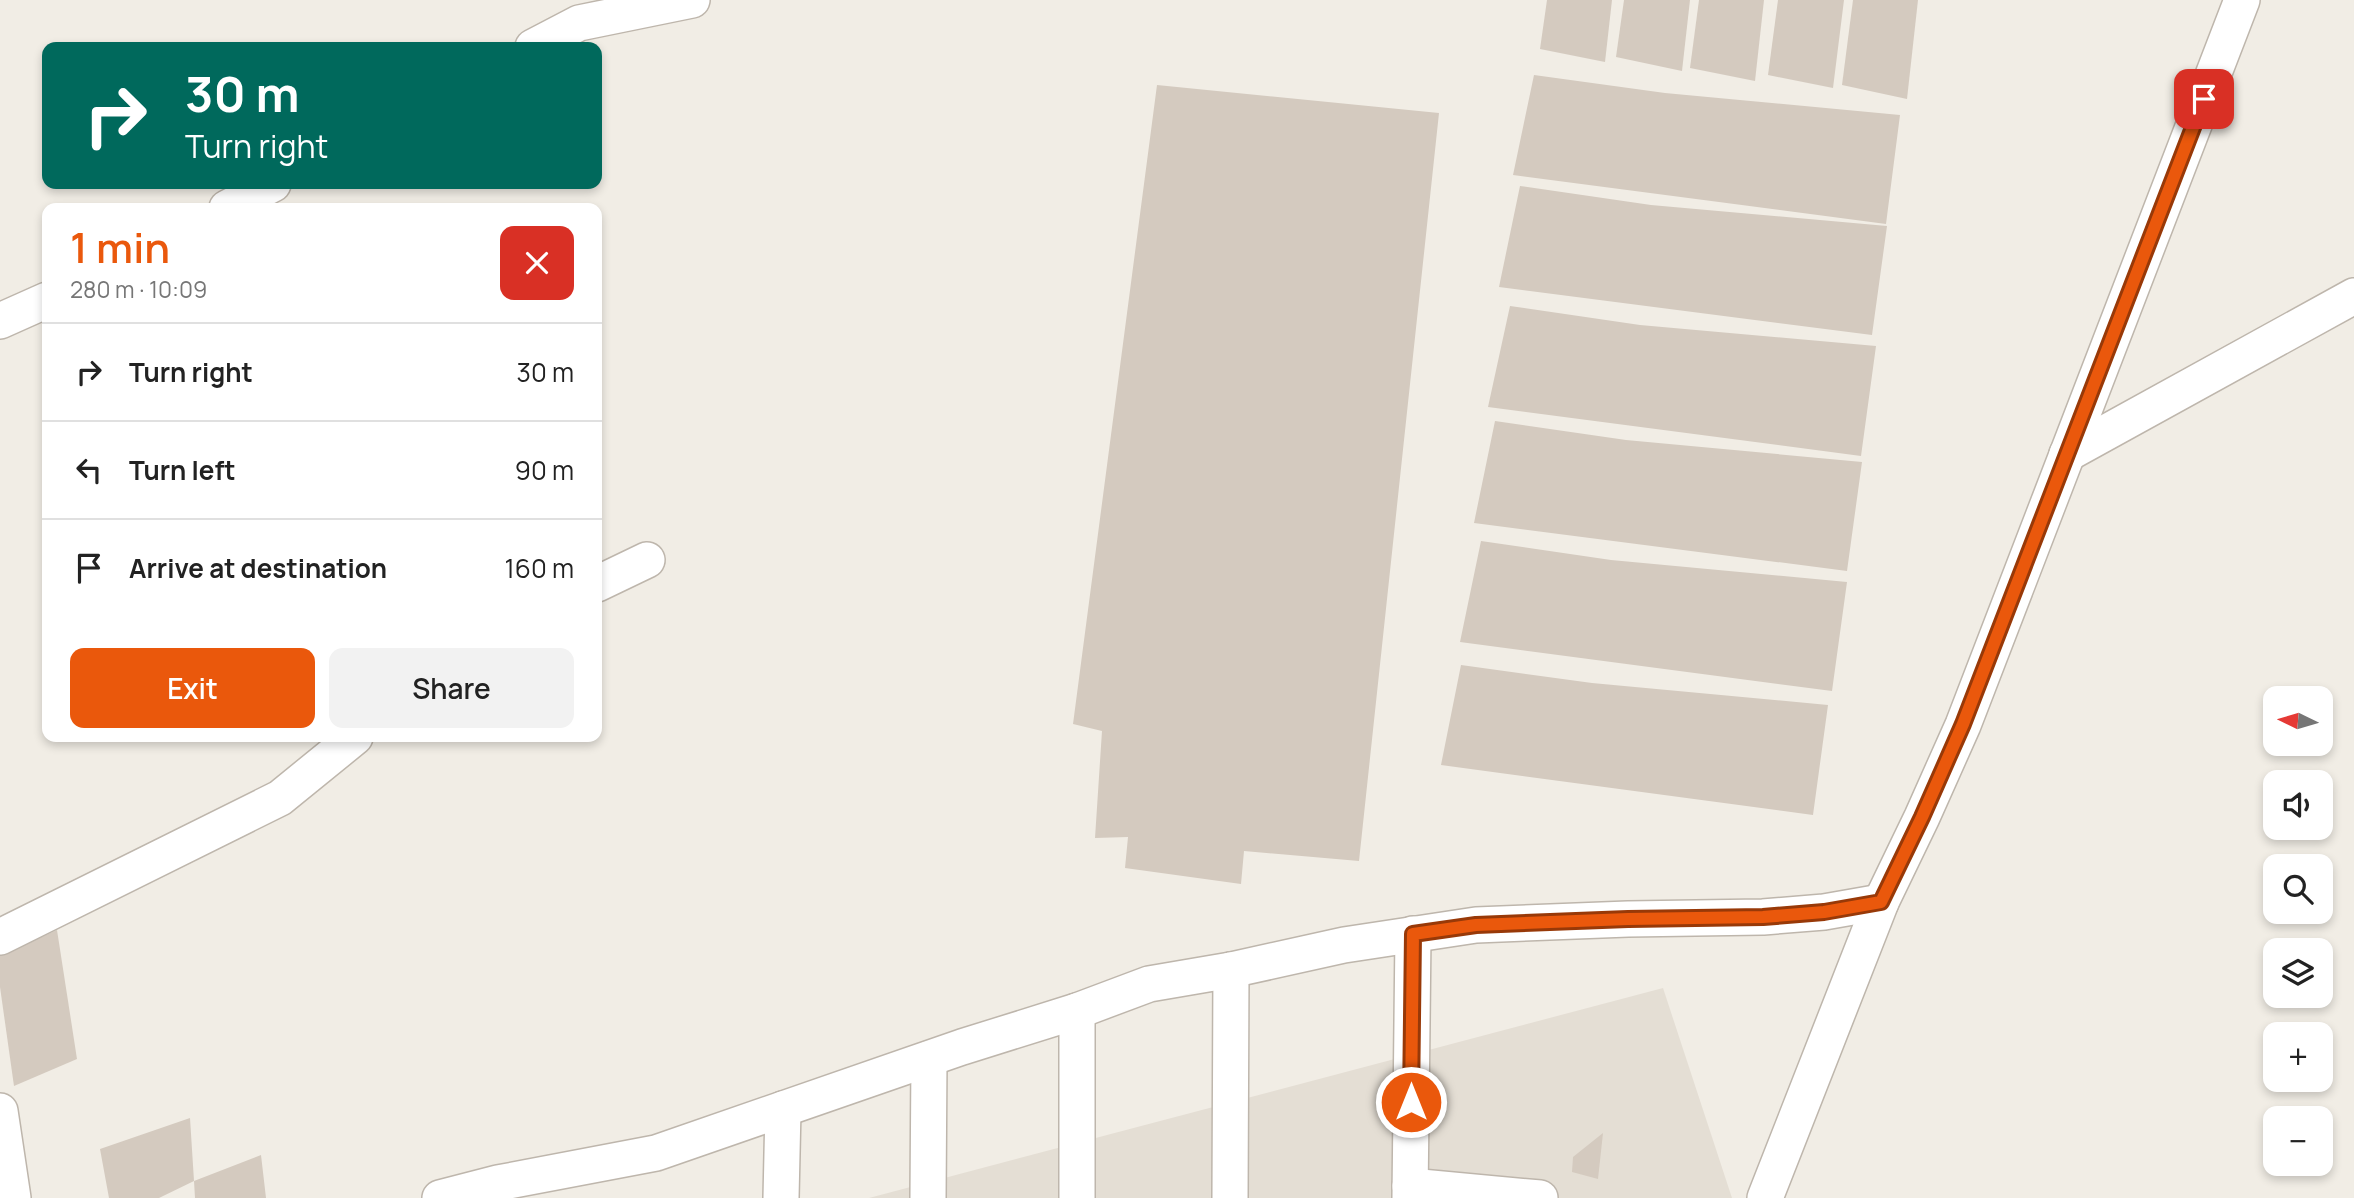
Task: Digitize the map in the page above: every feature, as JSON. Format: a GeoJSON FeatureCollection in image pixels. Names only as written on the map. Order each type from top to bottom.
{"type":"FeatureCollection","features":[{"type":"Feature","properties":{"kind":"street"},"geometry":{"type":"LineString","coordinates":[[543,42],[579,23],[692,0]]}},
{"type":"Feature","properties":{"kind":"street"},"geometry":{"type":"LineString","coordinates":[[1765,1198],[1881,902],[1963,724],[2242,0]]}},
{"type":"Feature","properties":{"kind":"street"},"geometry":{"type":"LineString","coordinates":[[237,203],[263,189]]}},
{"type":"Feature","properties":{"kind":"street"},"geometry":{"type":"LineString","coordinates":[[2067,454],[2354,296]]}},
{"type":"Feature","properties":{"kind":"street"},"geometry":{"type":"LineString","coordinates":[[0,321],[42,302]]}},
{"type":"Feature","properties":{"kind":"street"},"geometry":{"type":"LineString","coordinates":[[602,582],[647,560]]}},
{"type":"Feature","properties":{"kind":"street"},"geometry":{"type":"LineString","coordinates":[[0,937],[280,798],[349,742]]}},
{"type":"Feature","properties":{"kind":"street"},"geometry":{"type":"LineString","coordinates":[[440,1198],[498,1183],[560,1185],[1149,985],[1344,945],[1476,925],[1763,917],[1824,912],[1881,902]]}},
{"type":"Feature","properties":{"kind":"street"},"geometry":{"type":"LineString","coordinates":[[1413,934],[1410,1192],[1540,1198]]}},
{"type":"Feature","properties":{"kind":"street"},"geometry":{"type":"LineString","coordinates":[[1230,1198],[1231,970]]}},
{"type":"Feature","properties":{"kind":"street"},"geometry":{"type":"LineString","coordinates":[[1077,1011],[1077,1198]]}},
{"type":"Feature","properties":{"kind":"street"},"geometry":{"type":"LineString","coordinates":[[928,1198],[929,1059]]}},
{"type":"Feature","properties":{"kind":"street"},"geometry":{"type":"LineString","coordinates":[[781,1198],[783,1109]]}},
{"type":"Feature","properties":{"kind":"street"},"geometry":{"type":"LineString","coordinates":[[0,1111],[3,1148],[13,1198]]}},
{"type":"Feature","properties":{"kind":"shaded area"},"geometry":{"type":"Polygon","coordinates":[[[1663,988],[1732,1198],[869,1198],[1663,988]]]}},
{"type":"Feature","properties":{"kind":"building"},"geometry":{"type":"Polygon","coordinates":[[[1547,0],[1612,0],[1605,62],[1540,49],[1547,0]]]}},
{"type":"Feature","properties":{"kind":"building"},"geometry":{"type":"Polygon","coordinates":[[[1624,0],[1690,0],[1682,71],[1616,57],[1624,0]]]}},
{"type":"Feature","properties":{"kind":"building"},"geometry":{"type":"Polygon","coordinates":[[[1699,0],[1764,0],[1755,81],[1690,68],[1699,0]]]}},
{"type":"Feature","properties":{"kind":"building"},"geometry":{"type":"Polygon","coordinates":[[[1778,0],[1844,0],[1833,88],[1768,75],[1778,0]]]}},
{"type":"Feature","properties":{"kind":"building"},"geometry":{"type":"Polygon","coordinates":[[[1853,0],[1918,0],[1907,99],[1842,85],[1853,0]]]}},
{"type":"Feature","properties":{"kind":"building"},"geometry":{"type":"Polygon","coordinates":[[[1534,75],[1665,93],[1900,115],[1886,224],[1513,175],[1534,75]]]}},
{"type":"Feature","properties":{"kind":"building"},"geometry":{"type":"Polygon","coordinates":[[[1157,85],[1439,113],[1359,861],[1244,851],[1241,884],[1125,868],[1128,837],[1095,838],[1102,731],[1073,724],[1157,85]]]}},
{"type":"Feature","properties":{"kind":"building"},"geometry":{"type":"Polygon","coordinates":[[[1520,186],[1651,205],[1887,226],[1872,335],[1499,287],[1520,186]]]}},
{"type":"Feature","properties":{"kind":"building"},"geometry":{"type":"Polygon","coordinates":[[[1510,306],[1640,325],[1876,346],[1861,456],[1488,407],[1510,306]]]}},
{"type":"Feature","properties":{"kind":"building"},"geometry":{"type":"Polygon","coordinates":[[[1495,421],[1626,440],[1862,462],[1847,571],[1474,523],[1495,421]]]}},
{"type":"Feature","properties":{"kind":"building"},"geometry":{"type":"Polygon","coordinates":[[[1481,541],[1611,560],[1847,582],[1832,691],[1460,642],[1481,541]]]}},
{"type":"Feature","properties":{"kind":"building"},"geometry":{"type":"Polygon","coordinates":[[[1461,665],[1592,683],[1828,705],[1813,815],[1441,765],[1461,665]]]}},
{"type":"Feature","properties":{"kind":"building"},"geometry":{"type":"Polygon","coordinates":[[[57,930],[77,1059],[14,1086],[0,987],[0,956],[57,930]]]}},
{"type":"Feature","properties":{"kind":"building"},"geometry":{"type":"Polygon","coordinates":[[[190,1118],[194,1181],[159,1198],[109,1198],[100,1149],[190,1118]]]}},
{"type":"Feature","properties":{"kind":"building"},"geometry":{"type":"Polygon","coordinates":[[[1603,1133],[1598,1179],[1572,1172],[1573,1157],[1603,1133]]]}},
{"type":"Feature","properties":{"kind":"building"},"geometry":{"type":"Polygon","coordinates":[[[261,1155],[266,1198],[195,1198],[194,1181],[261,1155]]]}},
{"type":"Feature","properties":{"kind":"route"},"geometry":{"type":"LineString","coordinates":[[1411,1102],[1413,934],[1476,925],[1763,917],[1824,912],[1881,902],[1963,724],[2204,99]]}}]}
